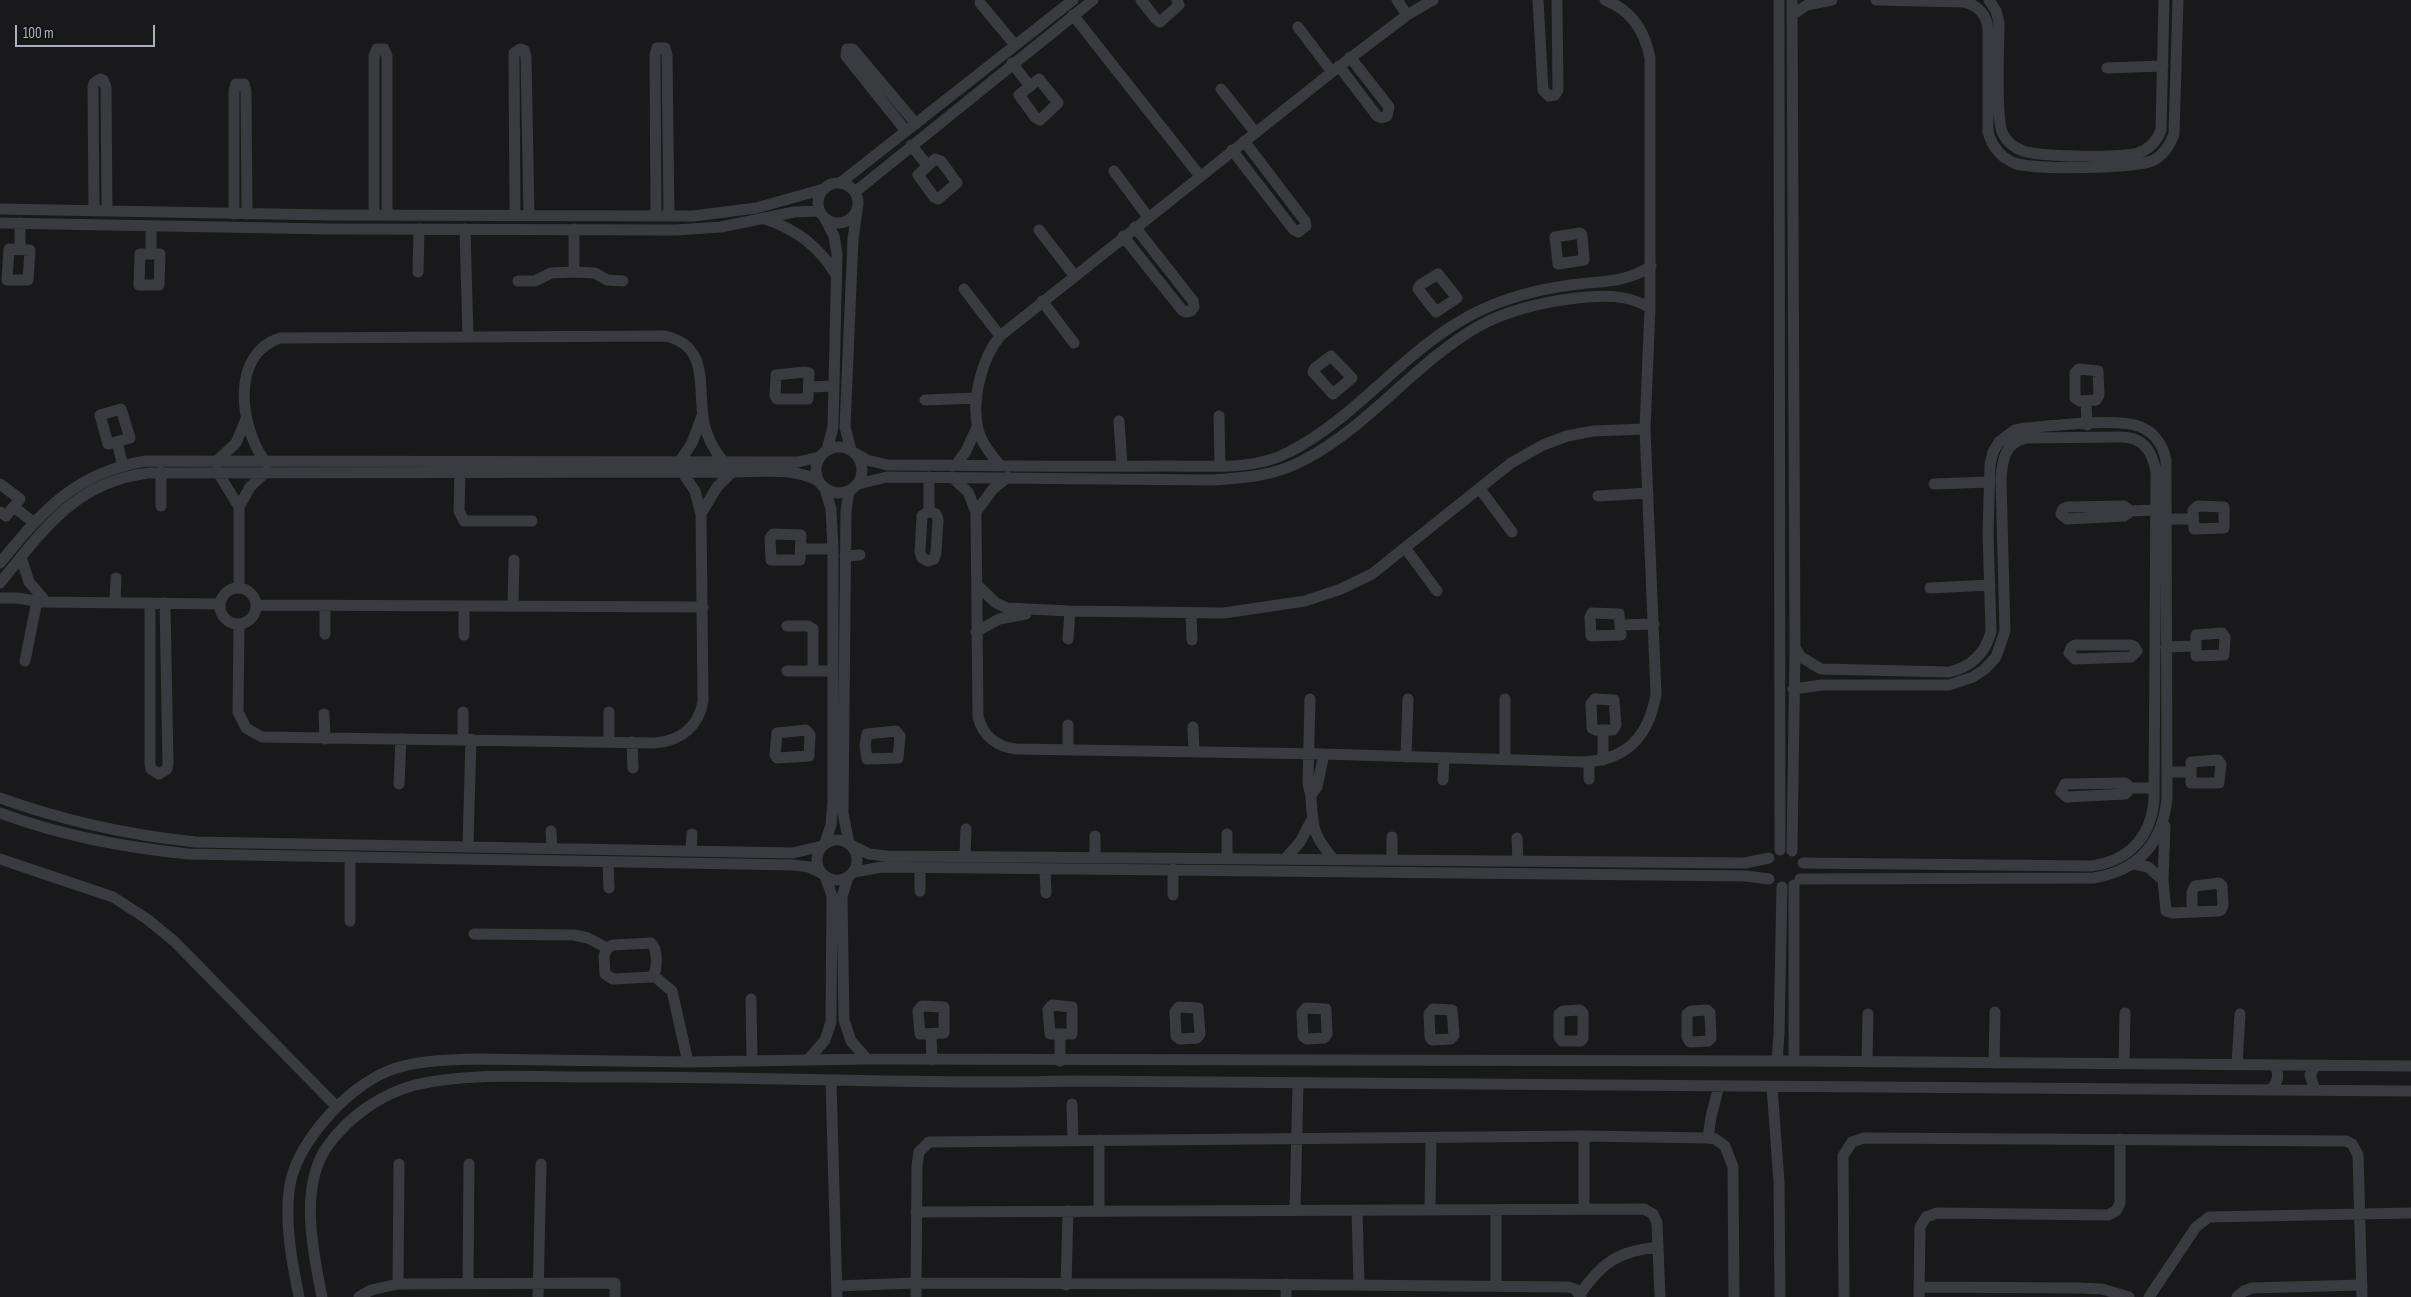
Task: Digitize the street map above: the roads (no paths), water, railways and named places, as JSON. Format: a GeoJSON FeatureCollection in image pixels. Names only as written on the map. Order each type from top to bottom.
{"type":"FeatureCollection","features":[{"type":"Feature","properties":{"kind":"street"},"geometry":{"type":"LineString","coordinates":[[840,183],[1073,0]]}},
{"type":"Feature","properties":{"kind":"street"},"geometry":{"type":"LineString","coordinates":[[855,192],[1093,0]]}},
{"type":"Feature","properties":{"kind":"street"},"geometry":{"type":"LineString","coordinates":[[1141,0],[1160,22],[1178,9],[1177,0]]}},
{"type":"Feature","properties":{"kind":"street"},"geometry":{"type":"LineString","coordinates":[[1397,0],[1407,15]]}},
{"type":"Feature","properties":{"kind":"street"},"geometry":{"type":"LineString","coordinates":[[956,465],[966,451],[977,427],[978,398],[985,359],[1000,336],[1074,275],[1350,57],[1407,15],[1433,0]]}},
{"type":"Feature","properties":{"kind":"street"},"geometry":{"type":"LineString","coordinates":[[1538,0],[1543,90],[1549,96],[1555,95],[1558,90],[1557,0]]}},
{"type":"Feature","properties":{"kind":"street"},"geometry":{"type":"LineString","coordinates":[[952,478],[968,492],[976,512],[978,717],[987,735],[997,744],[1010,748],[1068,750],[1324,754],[1589,762],[1619,755],[1628,748],[1643,730],[1652,714],[1656,694],[1645,429],[1650,308],[1650,58],[1648,46],[1638,25],[1622,9],[1605,0]]}},
{"type":"Feature","properties":{"kind":"street"},"geometry":{"type":"LineString","coordinates":[[1779,0],[1786,850]]}},
{"type":"Feature","properties":{"kind":"street"},"geometry":{"type":"LineString","coordinates":[[1786,850],[1795,647],[1792,0]]}},
{"type":"Feature","properties":{"kind":"street"},"geometry":{"type":"LineString","coordinates":[[1792,15],[1807,6],[1832,0]]}},
{"type":"Feature","properties":{"kind":"street"},"geometry":{"type":"LineString","coordinates":[[1876,0],[1964,2],[1975,6],[1983,13],[1988,29],[1988,132],[1993,145],[2008,160],[2028,166],[2124,167],[2145,164],[2156,159],[2164,153],[2170,144],[2174,122],[2178,0]]}},
{"type":"Feature","properties":{"kind":"street"},"geometry":{"type":"LineString","coordinates":[[1989,0],[1996,11],[1999,24],[2001,128],[2011,145],[2023,151],[2037,154],[2122,155],[2145,150],[2157,140],[2162,130],[2164,0]]}},
{"type":"Feature","properties":{"kind":"street"},"geometry":{"type":"LineString","coordinates":[[980,3],[1015,45]]}},
{"type":"Feature","properties":{"kind":"street"},"geometry":{"type":"LineString","coordinates":[[1073,15],[1200,176]]}},
{"type":"Feature","properties":{"kind":"street"},"geometry":{"type":"LineString","coordinates":[[1298,27],[1377,116],[1382,118],[1387,116],[1389,107],[1350,57]]}},
{"type":"Feature","properties":{"kind":"street"},"geometry":{"type":"LineString","coordinates":[[656,216],[655,51],[661,47],[665,48],[667,55],[669,216]]}},
{"type":"Feature","properties":{"kind":"street"},"geometry":{"type":"LineString","coordinates":[[374,215],[374,52],[380,48],[384,49],[387,56],[387,215]]}},
{"type":"Feature","properties":{"kind":"street"},"geometry":{"type":"LineString","coordinates":[[515,216],[514,53],[520,49],[524,50],[526,57],[529,216]]}},
{"type":"Feature","properties":{"kind":"street"},"geometry":{"type":"LineString","coordinates":[[1012,64],[1029,85]]}},
{"type":"Feature","properties":{"kind":"street"},"geometry":{"type":"LineString","coordinates":[[2108,68],[2163,66]]}},
{"type":"Feature","properties":{"kind":"street"},"geometry":{"type":"LineString","coordinates":[[906,131],[865,71],[916,124]]}},
{"type":"Feature","properties":{"kind":"street"},"geometry":{"type":"LineString","coordinates":[[94,211],[94,83],[100,79],[103,80],[106,87],[107,212]]}},
{"type":"Feature","properties":{"kind":"street"},"geometry":{"type":"LineString","coordinates":[[234,214],[234,87],[240,83],[244,84],[246,91],[247,214]]}},
{"type":"Feature","properties":{"kind":"street"},"geometry":{"type":"LineString","coordinates":[[1221,89],[1255,132]]}},
{"type":"Feature","properties":{"kind":"street"},"geometry":{"type":"LineString","coordinates":[[656,90],[668,90]]}},
{"type":"Feature","properties":{"kind":"street"},"geometry":{"type":"LineString","coordinates":[[514,93],[527,94]]}},
{"type":"Feature","properties":{"kind":"street"},"geometry":{"type":"LineString","coordinates":[[374,97],[387,97]]}},
{"type":"Feature","properties":{"kind":"street"},"geometry":{"type":"LineString","coordinates":[[234,134],[247,134]]}},
{"type":"Feature","properties":{"kind":"street"},"geometry":{"type":"LineString","coordinates":[[94,136],[106,136]]}},
{"type":"Feature","properties":{"kind":"street"},"geometry":{"type":"LineString","coordinates":[[1232,150],[1293,229],[1298,232],[1303,230],[1306,226],[1305,221],[1244,141]]}},
{"type":"Feature","properties":{"kind":"street"},"geometry":{"type":"LineString","coordinates":[[911,145],[927,165]]}},
{"type":"Feature","properties":{"kind":"street"},"geometry":{"type":"LineString","coordinates":[[1114,171],[1148,217]]}},
{"type":"Feature","properties":{"kind":"street"},"geometry":{"type":"LineString","coordinates":[[0,209],[328,215],[708,216],[740,211],[824,189],[831,184],[840,183],[848,186],[855,192],[858,199],[853,239],[845,421],[846,434],[862,468],[846,506],[843,813],[857,860],[842,897],[844,1020],[851,1041],[867,1059]]}},
{"type":"Feature","properties":{"kind":"street"},"geometry":{"type":"LineString","coordinates":[[808,1060],[821,1047],[831,1022],[832,896],[816,859],[824,844],[833,814],[831,742],[833,549],[831,509],[815,466],[823,453],[833,427],[837,276],[836,245],[818,202],[824,189]]}},
{"type":"Feature","properties":{"kind":"street"},"geometry":{"type":"LineString","coordinates":[[1276,208],[1288,199]]}},
{"type":"Feature","properties":{"kind":"street"},"geometry":{"type":"LineString","coordinates":[[0,223],[328,229],[643,230],[699,229],[765,219],[794,212],[822,215],[833,223],[843,223],[851,219],[857,212]]}},
{"type":"Feature","properties":{"kind":"street"},"geometry":{"type":"LineString","coordinates":[[328,215],[328,229]]}},
{"type":"Feature","properties":{"kind":"street"},"geometry":{"type":"LineString","coordinates":[[643,216],[643,230]]}},
{"type":"Feature","properties":{"kind":"street"},"geometry":{"type":"LineString","coordinates":[[765,219],[785,226],[811,243],[825,258],[837,276]]}},
{"type":"Feature","properties":{"kind":"street"},"geometry":{"type":"LineString","coordinates":[[20,223],[20,248]]}},
{"type":"Feature","properties":{"kind":"street"},"geometry":{"type":"LineString","coordinates":[[150,254],[151,226]]}},
{"type":"Feature","properties":{"kind":"street"},"geometry":{"type":"LineString","coordinates":[[1123,236],[1182,310],[1186,312],[1191,311],[1194,306],[1193,301],[1135,227]]}},
{"type":"Feature","properties":{"kind":"street"},"geometry":{"type":"LineString","coordinates":[[418,272],[419,229]]}},
{"type":"Feature","properties":{"kind":"street"},"geometry":{"type":"LineString","coordinates":[[466,229],[468,336]]}},
{"type":"Feature","properties":{"kind":"street"},"geometry":{"type":"LineString","coordinates":[[574,229],[574,272]]}},
{"type":"Feature","properties":{"kind":"street"},"geometry":{"type":"LineString","coordinates":[[1039,230],[1074,275]]}},
{"type":"Feature","properties":{"kind":"street"},"geometry":{"type":"LineString","coordinates":[[1568,264],[1570,285]]}},
{"type":"Feature","properties":{"kind":"street"},"geometry":{"type":"LineString","coordinates":[[300,466],[460,472],[681,466],[723,461],[787,467],[806,475],[834,493],[853,487],[887,471],[956,465],[1122,466],[1252,464],[1288,453],[1331,424],[1455,324],[1494,304],[1522,295],[1570,285],[1624,279],[1638,274],[1650,266]]}},
{"type":"Feature","properties":{"kind":"street"},"geometry":{"type":"LineString","coordinates":[[518,281],[536,281],[551,273],[574,272],[595,274],[607,280],[623,281]]}},
{"type":"Feature","properties":{"kind":"street"},"geometry":{"type":"LineString","coordinates":[[1164,288],[1176,278]]}},
{"type":"Feature","properties":{"kind":"street"},"geometry":{"type":"LineString","coordinates":[[964,290],[1000,336]]}},
{"type":"Feature","properties":{"kind":"street"},"geometry":{"type":"LineString","coordinates":[[0,563],[33,522],[51,504],[73,488],[98,474],[123,466],[160,460],[218,465],[265,466],[681,466],[732,472],[787,467],[804,462],[836,446],[853,452],[887,471],[929,477],[1212,480],[1276,472],[1316,453],[1395,393],[1468,333],[1488,321],[1526,307],[1565,299],[1615,296],[1638,301],[1650,308]]}},
{"type":"Feature","properties":{"kind":"street"},"geometry":{"type":"LineString","coordinates":[[1042,301],[1074,343]]}},
{"type":"Feature","properties":{"kind":"street"},"geometry":{"type":"LineString","coordinates":[[1445,308],[1455,324]]}},
{"type":"Feature","properties":{"kind":"street"},"geometry":{"type":"LineString","coordinates":[[265,466],[251,437],[246,419],[248,369],[257,352],[274,340],[287,337],[672,337],[688,347],[697,360],[701,375],[703,414],[710,440],[723,461]]}},
{"type":"Feature","properties":{"kind":"street"},"geometry":{"type":"LineString","coordinates":[[1385,380],[1395,393]]}},
{"type":"Feature","properties":{"kind":"street"},"geometry":{"type":"LineString","coordinates":[[810,387],[834,386]]}},
{"type":"Feature","properties":{"kind":"street"},"geometry":{"type":"LineString","coordinates":[[1343,387],[1357,403]]}},
{"type":"Feature","properties":{"kind":"street"},"geometry":{"type":"LineString","coordinates":[[925,400],[978,398]]}},
{"type":"Feature","properties":{"kind":"street"},"geometry":{"type":"LineString","coordinates":[[2086,401],[2086,425]]}},
{"type":"Feature","properties":{"kind":"street"},"geometry":{"type":"LineString","coordinates":[[681,466],[703,414]]}},
{"type":"Feature","properties":{"kind":"street"},"geometry":{"type":"LineString","coordinates":[[1219,416],[1220,465]]}},
{"type":"Feature","properties":{"kind":"street"},"geometry":{"type":"LineString","coordinates":[[0,583],[51,520],[81,496],[116,479],[135,474],[218,465],[236,443],[246,419]]}},
{"type":"Feature","properties":{"kind":"street"},"geometry":{"type":"LineString","coordinates":[[1119,421],[1122,466]]}},
{"type":"Feature","properties":{"kind":"street"},"geometry":{"type":"LineString","coordinates":[[1795,647],[1810,664],[1832,670],[1949,672],[1958,670],[1975,660],[1988,641],[1992,618],[1988,533],[1989,482],[1993,452],[1999,442],[2015,430],[2121,423],[2139,426],[2148,431],[2155,437],[2164,452],[2166,519],[2161,605],[2161,649],[2167,772],[2163,880],[2166,911],[2192,912]]}},
{"type":"Feature","properties":{"kind":"street"},"geometry":{"type":"LineString","coordinates":[[2121,423],[2121,437]]}},
{"type":"Feature","properties":{"kind":"street"},"geometry":{"type":"LineString","coordinates":[[977,427],[989,451],[1000,465]]}},
{"type":"Feature","properties":{"kind":"street"},"geometry":{"type":"LineString","coordinates":[[977,585],[1002,606],[1070,612],[1191,614],[1263,609],[1325,595],[1365,578],[1406,549],[1521,456],[1554,440],[1593,430],[1645,429]]}},
{"type":"Feature","properties":{"kind":"street"},"geometry":{"type":"LineString","coordinates":[[1793,688],[1814,685],[1950,685],[1974,677],[1985,670],[1996,657],[2005,631],[2002,466],[2007,450],[2012,444],[2026,438],[2121,437],[2136,439],[2143,443],[2153,456],[2156,473],[2155,510],[2161,605]]}},
{"type":"Feature","properties":{"kind":"street"},"geometry":{"type":"LineString","coordinates":[[117,442],[123,466]]}},
{"type":"Feature","properties":{"kind":"street"},"geometry":{"type":"LineString","coordinates":[[218,465],[239,507],[239,588]]}},
{"type":"Feature","properties":{"kind":"street"},"geometry":{"type":"LineString","coordinates":[[239,507],[265,466]]}},
{"type":"Feature","properties":{"kind":"street"},"geometry":{"type":"LineString","coordinates":[[239,624],[238,712],[242,723],[251,732],[262,737],[609,742],[663,742],[678,738],[690,728],[699,716],[704,693],[701,514],[695,491],[681,466]]}},
{"type":"Feature","properties":{"kind":"street"},"geometry":{"type":"LineString","coordinates":[[161,472],[161,506]]}},
{"type":"Feature","properties":{"kind":"street"},"geometry":{"type":"LineString","coordinates":[[460,472],[459,510],[464,521],[532,521]]}},
{"type":"Feature","properties":{"kind":"street"},"geometry":{"type":"LineString","coordinates":[[701,514],[717,486],[732,472]]}},
{"type":"Feature","properties":{"kind":"street"},"geometry":{"type":"LineString","coordinates":[[929,477],[929,511]]}},
{"type":"Feature","properties":{"kind":"street"},"geometry":{"type":"LineString","coordinates":[[976,512],[993,489],[1008,477]]}},
{"type":"Feature","properties":{"kind":"street"},"geometry":{"type":"LineString","coordinates":[[1934,484],[1989,482]]}},
{"type":"Feature","properties":{"kind":"street"},"geometry":{"type":"LineString","coordinates":[[0,484],[20,499],[6,516],[0,512]]}},
{"type":"Feature","properties":{"kind":"street"},"geometry":{"type":"LineString","coordinates":[[1480,489],[1512,532]]}},
{"type":"Feature","properties":{"kind":"street"},"geometry":{"type":"LineString","coordinates":[[1598,496],[1648,493]]}},
{"type":"Feature","properties":{"kind":"street"},"geometry":{"type":"LineString","coordinates":[[14,508],[33,522]]}},
{"type":"Feature","properties":{"kind":"street"},"geometry":{"type":"LineString","coordinates":[[2095,512],[2124,516],[2130,511],[2155,510]]}},
{"type":"Feature","properties":{"kind":"street"},"geometry":{"type":"LineString","coordinates":[[2166,519],[2193,519]]}},
{"type":"Feature","properties":{"kind":"street"},"geometry":{"type":"LineString","coordinates":[[1988,533],[2003,532]]}},
{"type":"Feature","properties":{"kind":"street"},"geometry":{"type":"LineString","coordinates":[[802,549],[833,549]]}},
{"type":"Feature","properties":{"kind":"street"},"geometry":{"type":"LineString","coordinates":[[1406,549],[1437,591]]}},
{"type":"Feature","properties":{"kind":"street"},"geometry":{"type":"LineString","coordinates":[[845,556],[860,556]]}},
{"type":"Feature","properties":{"kind":"street"},"geometry":{"type":"LineString","coordinates":[[21,557],[29,582],[38,598],[25,661]]}},
{"type":"Feature","properties":{"kind":"street"},"geometry":{"type":"LineString","coordinates":[[513,606],[514,560]]}},
{"type":"Feature","properties":{"kind":"street"},"geometry":{"type":"LineString","coordinates":[[115,602],[116,578]]}},
{"type":"Feature","properties":{"kind":"street"},"geometry":{"type":"LineString","coordinates":[[1930,588],[1990,585]]}},
{"type":"Feature","properties":{"kind":"street"},"geometry":{"type":"LineString","coordinates":[[239,588],[251,593],[256,605],[251,618],[239,624],[227,620],[221,612],[220,604],[226,592],[239,588]]}},
{"type":"Feature","properties":{"kind":"street"},"geometry":{"type":"LineString","coordinates":[[0,598],[38,598],[49,601],[220,604]]}},
{"type":"Feature","properties":{"kind":"street"},"geometry":{"type":"LineString","coordinates":[[150,603],[150,763],[151,769],[158,774],[167,769],[168,764],[165,603]]}},
{"type":"Feature","properties":{"kind":"street"},"geometry":{"type":"LineString","coordinates":[[256,605],[702,607]]}},
{"type":"Feature","properties":{"kind":"street"},"geometry":{"type":"LineString","coordinates":[[325,606],[325,634]]}},
{"type":"Feature","properties":{"kind":"street"},"geometry":{"type":"LineString","coordinates":[[464,606],[464,635]]}},
{"type":"Feature","properties":{"kind":"street"},"geometry":{"type":"LineString","coordinates":[[976,632],[999,619],[1033,613],[1036,610]]}},
{"type":"Feature","properties":{"kind":"street"},"geometry":{"type":"LineString","coordinates":[[1068,639],[1070,612]]}},
{"type":"Feature","properties":{"kind":"street"},"geometry":{"type":"LineString","coordinates":[[1191,614],[1192,640]]}},
{"type":"Feature","properties":{"kind":"street"},"geometry":{"type":"LineString","coordinates":[[1621,625],[1654,624]]}},
{"type":"Feature","properties":{"kind":"street"},"geometry":{"type":"LineString","coordinates":[[787,626],[811,627],[813,629],[813,671]]}},
{"type":"Feature","properties":{"kind":"street"},"geometry":{"type":"LineString","coordinates":[[2137,651],[2134,646],[2130,645],[2075,645],[2071,648],[2070,653],[2075,659],[2131,657],[2137,651],[2194,646]]}},
{"type":"Feature","properties":{"kind":"street"},"geometry":{"type":"LineString","coordinates":[[1803,863],[2091,866],[2117,860],[2136,846],[2149,828],[2153,815],[2161,649]]}},
{"type":"Feature","properties":{"kind":"street"},"geometry":{"type":"LineString","coordinates":[[786,671],[832,671]]}},
{"type":"Feature","properties":{"kind":"street"},"geometry":{"type":"LineString","coordinates":[[1310,699],[1308,787],[1311,795],[1311,820],[1320,842],[1334,860]]}},
{"type":"Feature","properties":{"kind":"street"},"geometry":{"type":"LineString","coordinates":[[1406,757],[1408,699]]}},
{"type":"Feature","properties":{"kind":"street"},"geometry":{"type":"LineString","coordinates":[[1505,699],[1505,759]]}},
{"type":"Feature","properties":{"kind":"street"},"geometry":{"type":"LineString","coordinates":[[463,712],[467,739],[468,846]]}},
{"type":"Feature","properties":{"kind":"street"},"geometry":{"type":"LineString","coordinates":[[609,712],[609,742]]}},
{"type":"Feature","properties":{"kind":"street"},"geometry":{"type":"LineString","coordinates":[[324,714],[325,739]]}},
{"type":"Feature","properties":{"kind":"street"},"geometry":{"type":"LineString","coordinates":[[1068,725],[1068,750]]}},
{"type":"Feature","properties":{"kind":"street"},"geometry":{"type":"LineString","coordinates":[[1193,727],[1194,752]]}},
{"type":"Feature","properties":{"kind":"street"},"geometry":{"type":"LineString","coordinates":[[1603,730],[1603,760]]}},
{"type":"Feature","properties":{"kind":"street"},"geometry":{"type":"LineString","coordinates":[[399,784],[401,739]]}},
{"type":"Feature","properties":{"kind":"street"},"geometry":{"type":"LineString","coordinates":[[632,742],[632,768]]}},
{"type":"Feature","properties":{"kind":"street"},"geometry":{"type":"LineString","coordinates":[[810,744],[831,742]]}},
{"type":"Feature","properties":{"kind":"street"},"geometry":{"type":"LineString","coordinates":[[844,745],[865,746]]}},
{"type":"Feature","properties":{"kind":"street"},"geometry":{"type":"LineString","coordinates":[[1311,795],[1317,787],[1324,754]]}},
{"type":"Feature","properties":{"kind":"street"},"geometry":{"type":"LineString","coordinates":[[1443,780],[1444,758]]}},
{"type":"Feature","properties":{"kind":"street"},"geometry":{"type":"LineString","coordinates":[[1589,762],[1589,780]]}},
{"type":"Feature","properties":{"kind":"street"},"geometry":{"type":"LineString","coordinates":[[2167,772],[2190,772]]}},
{"type":"Feature","properties":{"kind":"street"},"geometry":{"type":"LineString","coordinates":[[2096,783],[2096,796]]}},
{"type":"Feature","properties":{"kind":"street"},"geometry":{"type":"LineString","coordinates":[[2131,788],[2128,793],[2096,796],[2067,797],[2062,792],[2065,784],[2128,784],[2131,788],[2154,788]]}},
{"type":"Feature","properties":{"kind":"street"},"geometry":{"type":"LineString","coordinates":[[0,798],[76,822],[135,835],[202,842],[799,853],[840,839],[882,861],[920,868],[1469,867],[1746,876],[1769,879],[1782,887]]}},
{"type":"Feature","properties":{"kind":"street"},"geometry":{"type":"LineString","coordinates":[[0,814],[70,836],[155,850],[221,855],[350,858],[801,865],[834,880],[882,861],[966,856],[1392,860],[1469,867],[1518,861],[1745,863],[1768,858],[1786,850],[1799,856],[1803,863],[1797,882],[1794,1061]]}},
{"type":"Feature","properties":{"kind":"street"},"geometry":{"type":"LineString","coordinates":[[1782,887],[1797,882],[2093,878],[2107,876],[2134,864],[2154,841],[2165,814]]}},
{"type":"Feature","properties":{"kind":"street"},"geometry":{"type":"LineString","coordinates":[[1285,860],[1300,842],[1311,820]]}},
{"type":"Feature","properties":{"kind":"street"},"geometry":{"type":"LineString","coordinates":[[966,829],[966,856]]}},
{"type":"Feature","properties":{"kind":"street"},"geometry":{"type":"LineString","coordinates":[[551,831],[552,848]]}},
{"type":"Feature","properties":{"kind":"street"},"geometry":{"type":"LineString","coordinates":[[691,851],[692,834]]}},
{"type":"Feature","properties":{"kind":"street"},"geometry":{"type":"LineString","coordinates":[[1227,834],[1227,858]]}},
{"type":"Feature","properties":{"kind":"street"},"geometry":{"type":"LineString","coordinates":[[1095,836],[1095,857]]}},
{"type":"Feature","properties":{"kind":"street"},"geometry":{"type":"LineString","coordinates":[[1392,837],[1392,860]]}},
{"type":"Feature","properties":{"kind":"street"},"geometry":{"type":"LineString","coordinates":[[1517,838],[1518,861]]}},
{"type":"Feature","properties":{"kind":"street"},"geometry":{"type":"LineString","coordinates":[[321,844],[321,857]]}},
{"type":"Feature","properties":{"kind":"street"},"geometry":{"type":"LineString","coordinates":[[1134,857],[1134,869]]}},
{"type":"Feature","properties":{"kind":"street"},"geometry":{"type":"LineString","coordinates":[[350,858],[350,921]]}},
{"type":"Feature","properties":{"kind":"street"},"geometry":{"type":"LineString","coordinates":[[1768,858],[1766,869],[1769,879]]}},
{"type":"Feature","properties":{"kind":"street"},"geometry":{"type":"LineString","coordinates":[[0,859],[112,897],[147,919],[174,941],[336,1107]]}},
{"type":"Feature","properties":{"kind":"street"},"geometry":{"type":"LineString","coordinates":[[608,862],[609,888]]}},
{"type":"Feature","properties":{"kind":"street"},"geometry":{"type":"LineString","coordinates":[[2134,864],[2148,867],[2163,880]]}},
{"type":"Feature","properties":{"kind":"street"},"geometry":{"type":"LineString","coordinates":[[1962,865],[1962,879]]}},
{"type":"Feature","properties":{"kind":"street"},"geometry":{"type":"LineString","coordinates":[[920,868],[920,891]]}},
{"type":"Feature","properties":{"kind":"street"},"geometry":{"type":"LineString","coordinates":[[1045,869],[1046,893]]}},
{"type":"Feature","properties":{"kind":"street"},"geometry":{"type":"LineString","coordinates":[[1173,869],[1173,895]]}},
{"type":"Feature","properties":{"kind":"street"},"geometry":{"type":"LineString","coordinates":[[1777,1061],[1780,1034],[1782,887]]}},
{"type":"Feature","properties":{"kind":"street"},"geometry":{"type":"LineString","coordinates":[[474,934],[574,935],[588,938],[607,948]]}},
{"type":"Feature","properties":{"kind":"street"},"geometry":{"type":"LineString","coordinates":[[654,976],[654,944],[613,945],[607,948],[604,956],[604,971],[610,978],[654,976],[672,991],[688,1062]]}},
{"type":"Feature","properties":{"kind":"street"},"geometry":{"type":"LineString","coordinates":[[751,999],[752,1060]]}},
{"type":"Feature","properties":{"kind":"street"},"geometry":{"type":"LineString","coordinates":[[1994,1063],[1995,1012]]}},
{"type":"Feature","properties":{"kind":"street"},"geometry":{"type":"LineString","coordinates":[[2124,1064],[2125,1013]]}},
{"type":"Feature","properties":{"kind":"street"},"geometry":{"type":"LineString","coordinates":[[1867,1062],[1868,1014]]}},
{"type":"Feature","properties":{"kind":"street"},"geometry":{"type":"LineString","coordinates":[[2237,1065],[2240,1014]]}},
{"type":"Feature","properties":{"kind":"street"},"geometry":{"type":"LineString","coordinates":[[1780,1034],[1794,1036]]}},
{"type":"Feature","properties":{"kind":"street"},"geometry":{"type":"LineString","coordinates":[[931,1035],[932,1060]]}},
{"type":"Feature","properties":{"kind":"street"},"geometry":{"type":"LineString","coordinates":[[1060,1036],[1060,1061]]}},
{"type":"Feature","properties":{"kind":"street"},"geometry":{"type":"LineString","coordinates":[[1187,1039],[1188,1061]]}},
{"type":"Feature","properties":{"kind":"street"},"geometry":{"type":"LineString","coordinates":[[1315,1039],[1315,1061]]}},
{"type":"Feature","properties":{"kind":"street"},"geometry":{"type":"LineString","coordinates":[[1442,1040],[1442,1060]]}},
{"type":"Feature","properties":{"kind":"street"},"geometry":{"type":"LineString","coordinates":[[1572,1042],[1572,1061]]}},
{"type":"Feature","properties":{"kind":"street"},"geometry":{"type":"LineString","coordinates":[[1699,1042],[1700,1062]]}},
{"type":"Feature","properties":{"kind":"street"},"geometry":{"type":"LineString","coordinates":[[299,1297],[289,1237],[287,1209],[289,1188],[296,1165],[307,1146],[336,1107],[362,1086],[388,1071],[440,1060],[688,1062],[867,1059],[1060,1061],[1794,1061],[2411,1066]]}},
{"type":"Feature","properties":{"kind":"street"},"geometry":{"type":"LineString","coordinates":[[2270,1090],[2276,1084],[2278,1077],[2274,1066]]}},
{"type":"Feature","properties":{"kind":"street"},"geometry":{"type":"LineString","coordinates":[[2314,1066],[2310,1075],[2314,1090]]}},
{"type":"Feature","properties":{"kind":"street"},"geometry":{"type":"LineString","coordinates":[[322,1297],[310,1232],[311,1197],[321,1157],[345,1126],[389,1094],[416,1085],[476,1078],[642,1077],[831,1082],[1298,1083],[2411,1091]]}},
{"type":"Feature","properties":{"kind":"street"},"geometry":{"type":"LineString","coordinates":[[831,1082],[837,1291],[915,1283],[1066,1285],[1286,1284],[1568,1287],[1575,1289],[1580,1296],[1594,1274],[1612,1259],[1634,1249],[1658,1247]]}},
{"type":"Feature","properties":{"kind":"street"},"geometry":{"type":"LineString","coordinates":[[1295,1210],[1298,1083]]}},
{"type":"Feature","properties":{"kind":"street"},"geometry":{"type":"LineString","coordinates":[[1708,1138],[1719,1086]]}},
{"type":"Feature","properties":{"kind":"street"},"geometry":{"type":"LineString","coordinates":[[1772,1087],[1779,1182],[1780,1297]]}},
{"type":"Feature","properties":{"kind":"street"},"geometry":{"type":"LineString","coordinates":[[1072,1104],[1073,1140]]}},
{"type":"Feature","properties":{"kind":"street"},"geometry":{"type":"LineString","coordinates":[[1584,1136],[1584,1209]]}},
{"type":"Feature","properties":{"kind":"street"},"geometry":{"type":"LineString","coordinates":[[916,1297],[916,1212],[919,1152],[929,1142],[1431,1139],[1584,1136],[1708,1138],[1715,1139],[1725,1146],[1733,1167],[1734,1297]]}},
{"type":"Feature","properties":{"kind":"street"},"geometry":{"type":"LineString","coordinates":[[1844,1297],[1843,1156],[1852,1142],[1864,1138],[2346,1141],[2352,1144],[2358,1155],[2362,1297]]}},
{"type":"Feature","properties":{"kind":"street"},"geometry":{"type":"LineString","coordinates":[[1430,1210],[1431,1139]]}},
{"type":"Feature","properties":{"kind":"street"},"geometry":{"type":"LineString","coordinates":[[2120,1139],[2120,1203],[2116,1211],[2108,1215],[1932,1214],[1926,1217],[1920,1227],[1919,1292],[2079,1288],[2102,1289],[2129,1297]]}},
{"type":"Feature","properties":{"kind":"street"},"geometry":{"type":"LineString","coordinates":[[1099,1140],[1099,1211]]}},
{"type":"Feature","properties":{"kind":"street"},"geometry":{"type":"LineString","coordinates":[[398,1284],[399,1164]]}},
{"type":"Feature","properties":{"kind":"street"},"geometry":{"type":"LineString","coordinates":[[468,1284],[469,1164]]}},
{"type":"Feature","properties":{"kind":"street"},"geometry":{"type":"LineString","coordinates":[[538,1297],[541,1164]]}},
{"type":"Feature","properties":{"kind":"street"},"geometry":{"type":"LineString","coordinates":[[916,1212],[1639,1209],[1649,1211],[1658,1223],[1660,1297]]}},
{"type":"Feature","properties":{"kind":"street"},"geometry":{"type":"LineString","coordinates":[[1357,1210],[1359,1285]]}},
{"type":"Feature","properties":{"kind":"street"},"geometry":{"type":"LineString","coordinates":[[1496,1210],[1496,1286]]}},
{"type":"Feature","properties":{"kind":"street"},"geometry":{"type":"LineString","coordinates":[[1066,1285],[1068,1211]]}},
{"type":"Feature","properties":{"kind":"street"},"geometry":{"type":"LineString","coordinates":[[2149,1297],[2196,1227],[2209,1217],[2411,1213]]}},
{"type":"Feature","properties":{"kind":"street"},"geometry":{"type":"LineString","coordinates":[[359,1297],[371,1290],[398,1284],[614,1283],[615,1297]]}},
{"type":"Feature","properties":{"kind":"street"},"geometry":{"type":"LineString","coordinates":[[1286,1284],[1286,1297]]}},
{"type":"Feature","properties":{"kind":"street"},"geometry":{"type":"LineString","coordinates":[[1136,1285],[1137,1297]]}},
{"type":"Feature","properties":{"kind":"street"},"geometry":{"type":"LineString","coordinates":[[2237,1297],[2244,1291],[2252,1288],[2362,1285]]}}]}
